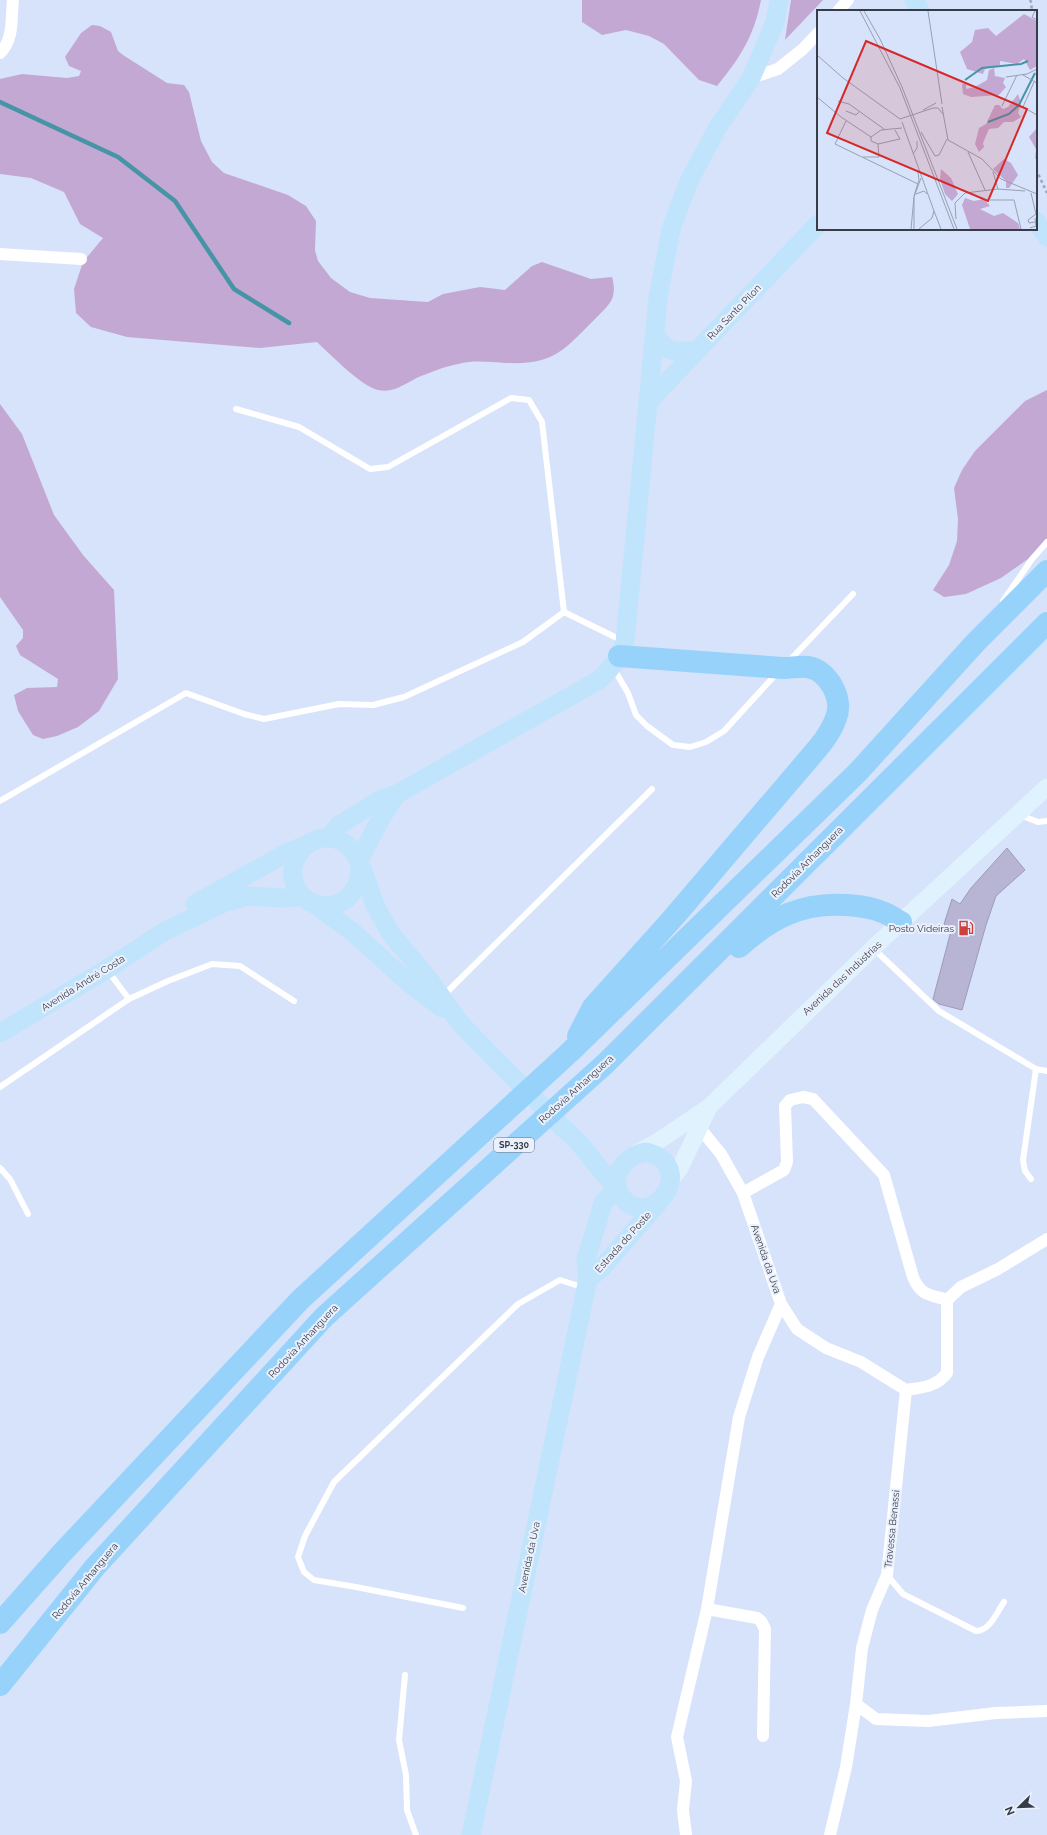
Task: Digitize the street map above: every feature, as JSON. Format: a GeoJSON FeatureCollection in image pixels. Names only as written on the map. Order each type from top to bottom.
{"type":"FeatureCollection","features":[{"type":"Feature","properties":{"kind":"highway","name":"SP-330"},"geometry":{"type":"LineString","coordinates":[[0,1623],[61,1554],[300,1300],[570,1052],[858,772],[976,642],[1047,571]]}},
{"type":"Feature","properties":{"kind":"highway","name":"Rodovia Anhanguera"},"geometry":{"type":"LineString","coordinates":[[0,1685],[95,1567],[324,1316],[606,1063],[1047,623]]}},
{"type":"Feature","properties":{"kind":"highway"},"geometry":{"type":"LineString","coordinates":[[570,1052],[592,1007],[673,918],[827,737],[837,717],[837,700],[832,685],[824,675],[808,668],[783,668],[619,655]]}},
{"type":"Feature","properties":{"kind":"highway"},"geometry":{"type":"LineString","coordinates":[[606,1063],[642,1037],[754,934],[780,917],[800,908],[827,904],[858,906],[882,912],[901,922]]}},
{"type":"Feature","properties":{"kind":"main road"},"geometry":{"type":"LineString","coordinates":[[329,838],[338,825],[378,801],[397,794],[599,680],[619,655],[650,400],[658,298],[671,229],[689,181],[718,127],[751,78],[775,22],[779,0]]}},
{"type":"Feature","properties":{"kind":"main road"},"geometry":{"type":"LineString","coordinates":[[914,0],[919,10]]}},
{"type":"Feature","properties":{"kind":"main road"},"geometry":{"type":"LineString","coordinates":[[1037,222],[1047,237]]}},
{"type":"Feature","properties":{"kind":"main road","name":"Rua Santo Pilon"},"geometry":{"type":"LineString","coordinates":[[650,400],[817,225]]}},
{"type":"Feature","properties":{"kind":"main road"},"geometry":{"type":"LineString","coordinates":[[655,333],[661,344],[666,349],[674,352],[697,350]]}},
{"type":"Feature","properties":{"kind":"main road","name":"Avenida das Indústrias"},"geometry":{"type":"LineString","coordinates":[[630,1158],[657,1142],[709,1107],[873,948],[1018,814],[1039,799],[1047,787]]}},
{"type":"Feature","properties":{"kind":"main road"},"geometry":{"type":"LineString","coordinates":[[165,931],[224,903],[248,896],[308,900],[324,906],[336,905],[347,900],[355,891],[360,880],[360,864],[382,818],[397,794]]}},
{"type":"Feature","properties":{"kind":"main road"},"geometry":{"type":"LineString","coordinates":[[165,931],[185,909],[288,852],[320,838],[329,838],[347,844],[354,851],[381,917],[392,934],[423,971],[458,1020],[474,1038],[582,1147],[603,1175],[616,1186],[626,1200],[639,1207],[649,1206],[659,1202],[669,1189],[670,1181],[666,1165],[661,1159],[650,1153],[630,1158],[611,1160],[582,1147]]}},
{"type":"Feature","properties":{"kind":"main road"},"geometry":{"type":"LineString","coordinates":[[304,846],[297,855],[293,871],[296,888],[308,900],[354,933],[410,984],[458,1020]]}},
{"type":"Feature","properties":{"kind":"main road","name":"Avenida André Costa"},"geometry":{"type":"LineString","coordinates":[[0,1033],[107,969],[165,931]]}},
{"type":"Feature","properties":{"kind":"main road","name":"Avenida das Indústrias"},"geometry":{"type":"LineString","coordinates":[[670,1181],[680,1168],[709,1107]]}},
{"type":"Feature","properties":{"kind":"main road"},"geometry":{"type":"LineString","coordinates":[[616,1186],[616,1177],[630,1158]]}},
{"type":"Feature","properties":{"kind":"main road","name":"Estrada do Poste"},"geometry":{"type":"LineString","coordinates":[[587,1283],[586,1260],[603,1203],[616,1186]]}},
{"type":"Feature","properties":{"kind":"main road","name":"Estrada do Poste"},"geometry":{"type":"LineString","coordinates":[[587,1283],[659,1202]]}},
{"type":"Feature","properties":{"kind":"main road","name":"Avenida da Uva"},"geometry":{"type":"LineString","coordinates":[[470,1835],[587,1283]]}},
{"type":"Feature","properties":{"kind":"street"},"geometry":{"type":"LineString","coordinates":[[0,53],[6,48],[10,34],[13,0]]}},
{"type":"Feature","properties":{"kind":"street"},"geometry":{"type":"LineString","coordinates":[[839,10],[848,0]]}},
{"type":"Feature","properties":{"kind":"street"},"geometry":{"type":"LineString","coordinates":[[751,78],[778,69],[803,49],[817,34]]}},
{"type":"Feature","properties":{"kind":"street"},"geometry":{"type":"LineString","coordinates":[[0,254],[81,259]]}},
{"type":"Feature","properties":{"kind":"street"},"geometry":{"type":"LineString","coordinates":[[743,1193],[784,1170],[787,1162],[785,1106],[790,1100],[803,1097],[813,1099],[884,1175],[913,1277],[918,1288],[922,1292],[947,1300]]}},
{"type":"Feature","properties":{"kind":"street","name":"Avenida da Uva"},"geometry":{"type":"LineString","coordinates":[[699,1127],[721,1154],[743,1193],[781,1304],[797,1329],[826,1348],[861,1362],[906,1390]]}},
{"type":"Feature","properties":{"kind":"street"},"geometry":{"type":"LineString","coordinates":[[906,1390],[926,1387],[940,1382],[947,1373],[947,1300],[961,1287],[998,1269],[1047,1239]]}},
{"type":"Feature","properties":{"kind":"street"},"geometry":{"type":"LineString","coordinates":[[686,1835],[682,1810],[686,1781],[677,1737],[707,1609],[739,1418],[758,1357],[781,1304]]}},
{"type":"Feature","properties":{"kind":"street","name":"Travessa Benassi"},"geometry":{"type":"LineString","coordinates":[[830,1835],[846,1767],[856,1704],[862,1648],[872,1610],[887,1575],[906,1390]]}},
{"type":"Feature","properties":{"kind":"street"},"geometry":{"type":"LineString","coordinates":[[707,1609],[757,1618],[765,1629],[763,1736]]}},
{"type":"Feature","properties":{"kind":"street"},"geometry":{"type":"LineString","coordinates":[[856,1704],[876,1719],[928,1721],[996,1713],[1047,1711]]}},
{"type":"Feature","properties":{"kind":"lane"},"geometry":{"type":"LineString","coordinates":[[236,409],[299,427],[370,469],[388,467],[511,398],[529,400],[542,422],[564,612],[619,655],[628,693],[636,715],[647,726],[673,745],[690,747],[706,742],[724,731],[853,594]]}},
{"type":"Feature","properties":{"kind":"lane"},"geometry":{"type":"LineString","coordinates":[[976,642],[1032,559],[1047,542]]}},
{"type":"Feature","properties":{"kind":"lane"},"geometry":{"type":"LineString","coordinates":[[0,801],[186,692],[244,714],[264,719],[339,704],[373,705],[404,697],[523,642],[564,612]]}},
{"type":"Feature","properties":{"kind":"lane"},"geometry":{"type":"LineString","coordinates":[[442,997],[652,789]]}},
{"type":"Feature","properties":{"kind":"lane"},"geometry":{"type":"LineString","coordinates":[[1018,814],[1038,822],[1047,821]]}},
{"type":"Feature","properties":{"kind":"lane"},"geometry":{"type":"LineString","coordinates":[[873,948],[939,1011],[1036,1069],[1047,1071]]}},
{"type":"Feature","properties":{"kind":"lane"},"geometry":{"type":"LineString","coordinates":[[0,1087],[129,999],[168,981],[212,964],[240,966],[294,1000]]}},
{"type":"Feature","properties":{"kind":"lane"},"geometry":{"type":"LineString","coordinates":[[107,969],[129,999]]}},
{"type":"Feature","properties":{"kind":"lane"},"geometry":{"type":"LineString","coordinates":[[1031,1179],[1025,1171],[1023,1160],[1036,1069]]}},
{"type":"Feature","properties":{"kind":"lane"},"geometry":{"type":"LineString","coordinates":[[0,1168],[10,1179],[28,1214]]}},
{"type":"Feature","properties":{"kind":"lane"},"geometry":{"type":"LineString","coordinates":[[463,1608],[314,1580],[304,1572],[298,1557],[305,1536],[334,1482],[518,1304],[560,1280],[587,1283]]}},
{"type":"Feature","properties":{"kind":"lane"},"geometry":{"type":"LineString","coordinates":[[887,1575],[903,1594],[976,1631],[982,1631],[986,1628],[1004,1602]]}},
{"type":"Feature","properties":{"kind":"lane"},"geometry":{"type":"LineString","coordinates":[[405,1676],[399,1740],[406,1775],[407,1810],[416,1835]]}},
{"type":"Feature","properties":{"kind":"path"},"geometry":{"type":"LineString","coordinates":[[1030,0],[1032,4],[1031,10]]}},
{"type":"Feature","properties":{"kind":"path"},"geometry":{"type":"LineString","coordinates":[[1037,171],[1047,193]]}},
{"type":"Feature","properties":{"kind":"shaded area"},"geometry":{"type":"Polygon","coordinates":[[[582,0],[761,0],[754,25],[745,46],[733,66],[717,86],[699,80],[664,44],[649,36],[626,30],[602,35],[582,22],[582,0]]]}},
{"type":"Feature","properties":{"kind":"shaded area"},"geometry":{"type":"Polygon","coordinates":[[[791,0],[823,0],[785,40],[791,0]]]}},
{"type":"Feature","properties":{"kind":"shaded area"},"geometry":{"type":"Polygon","coordinates":[[[92,25],[100,26],[111,32],[118,51],[123,55],[167,83],[184,85],[189,92],[201,141],[212,162],[224,173],[288,195],[306,206],[316,221],[315,250],[318,261],[331,278],[350,292],[370,298],[428,302],[443,294],[480,287],[505,290],[532,266],[542,262],[591,279],[612,277],[614,291],[611,301],[604,310],[565,348],[546,358],[522,363],[470,362],[453,365],[421,376],[395,389],[384,391],[378,390],[363,383],[317,342],[260,348],[127,337],[91,327],[76,313],[74,289],[83,262],[103,238],[80,224],[64,192],[31,178],[0,174],[0,79],[22,74],[67,78],[79,76],[81,71],[69,66],[65,57],[81,33],[92,25]]]}},
{"type":"Feature","properties":{"kind":"shaded area"},"geometry":{"type":"Polygon","coordinates":[[[1047,390],[1047,540],[1028,559],[1001,578],[966,594],[944,597],[933,590],[949,565],[957,541],[958,519],[954,488],[962,470],[975,451],[1025,401],[1047,390]]]}},
{"type":"Feature","properties":{"kind":"shaded area"},"geometry":{"type":"Polygon","coordinates":[[[0,404],[22,434],[54,515],[83,555],[114,590],[118,679],[99,711],[78,727],[57,736],[43,739],[33,735],[18,711],[14,695],[27,688],[57,687],[58,679],[20,655],[16,646],[23,638],[23,630],[0,597],[0,404]]]}},
{"type":"Feature","properties":{"kind":"building","name":"Posto Videiras"},"geometry":{"type":"Polygon","coordinates":[[[1007,848],[1025,870],[996,896],[986,925],[962,1010],[939,1004],[933,999],[951,931],[944,924],[952,899],[960,904],[971,888],[1007,848]]]}},
{"type":"Feature","properties":{"kind":"waterway"},"geometry":{"type":"LineString","coordinates":[[0,102],[118,157],[175,201],[234,289],[289,323]]}},
{"type":"Feature","properties":{"kind":"place","name":"Posto Videiras"},"geometry":{"type":"Point","coordinates":[966,928]}}]}
